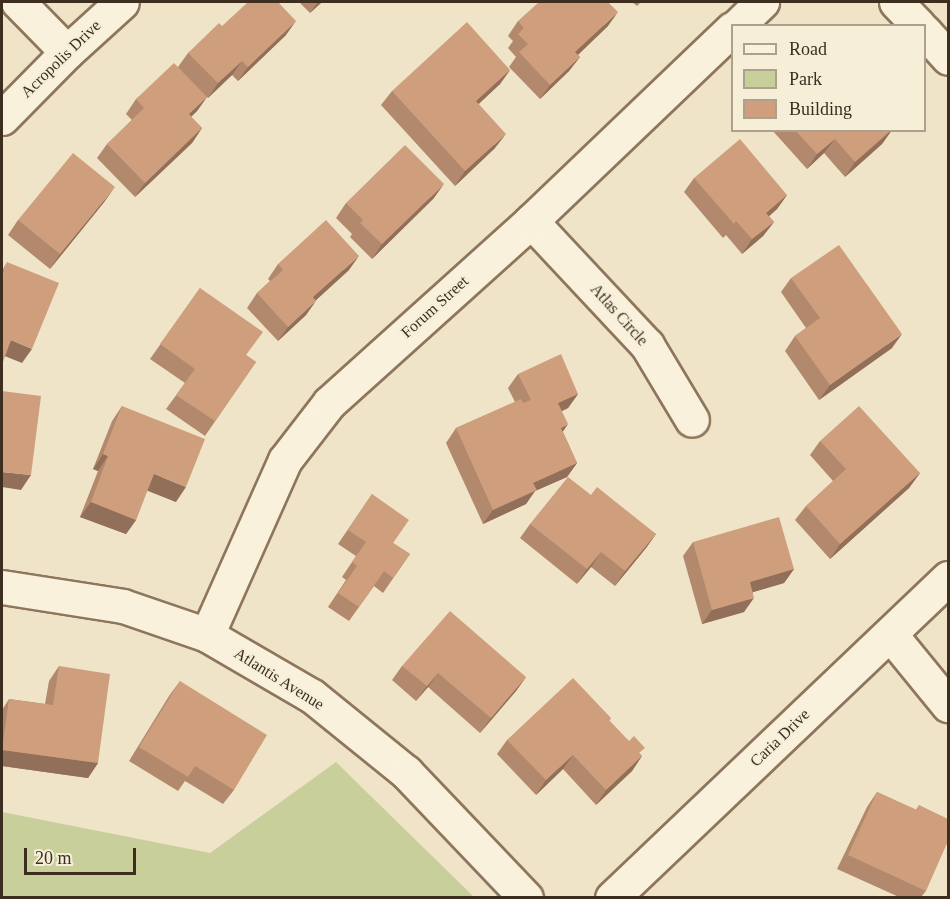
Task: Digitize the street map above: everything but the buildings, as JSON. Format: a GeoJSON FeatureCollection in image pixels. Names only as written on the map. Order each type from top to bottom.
{"type":"FeatureCollection","features":[{"type":"Feature","properties":{"kind":"street"},"geometry":{"type":"LineString","coordinates":[[18,2],[67,52]]}},
{"type":"Feature","properties":{"kind":"street","name":"Acropolis Drive"},"geometry":{"type":"LineString","coordinates":[[2,118],[67,52],[122,2]]}},
{"type":"Feature","properties":{"kind":"street"},"geometry":{"type":"LineString","coordinates":[[739,24],[762,2]]}},
{"type":"Feature","properties":{"kind":"street"},"geometry":{"type":"LineString","coordinates":[[896,2],[917,24]]}},
{"type":"Feature","properties":{"kind":"street","name":"Forum Street"},"geometry":{"type":"LineString","coordinates":[[207,635],[285,460],[329,403],[531,221],[731,30]]}},
{"type":"Feature","properties":{"kind":"street"},"geometry":{"type":"LineString","coordinates":[[926,34],[948,58]]}},
{"type":"Feature","properties":{"kind":"street","name":"Atlas Circle"},"geometry":{"type":"LineString","coordinates":[[531,221],[647,345],[692,420]]}},
{"type":"Feature","properties":{"kind":"street","name":"Caria Drive"},"geometry":{"type":"LineString","coordinates":[[612,897],[948,578]]}},
{"type":"Feature","properties":{"kind":"street","name":"Atlantis Avenue"},"geometry":{"type":"LineString","coordinates":[[2,587],[123,606],[207,635],[312,696],[406,772],[526,897]]}},
{"type":"Feature","properties":{"kind":"street"},"geometry":{"type":"LineString","coordinates":[[890,634],[948,705]]}},
{"type":"Feature","properties":{"kind":"green space"},"geometry":{"type":"Polygon","coordinates":[[[336,762],[474,897],[2,897],[2,812],[210,853],[336,762]]]}}]}
